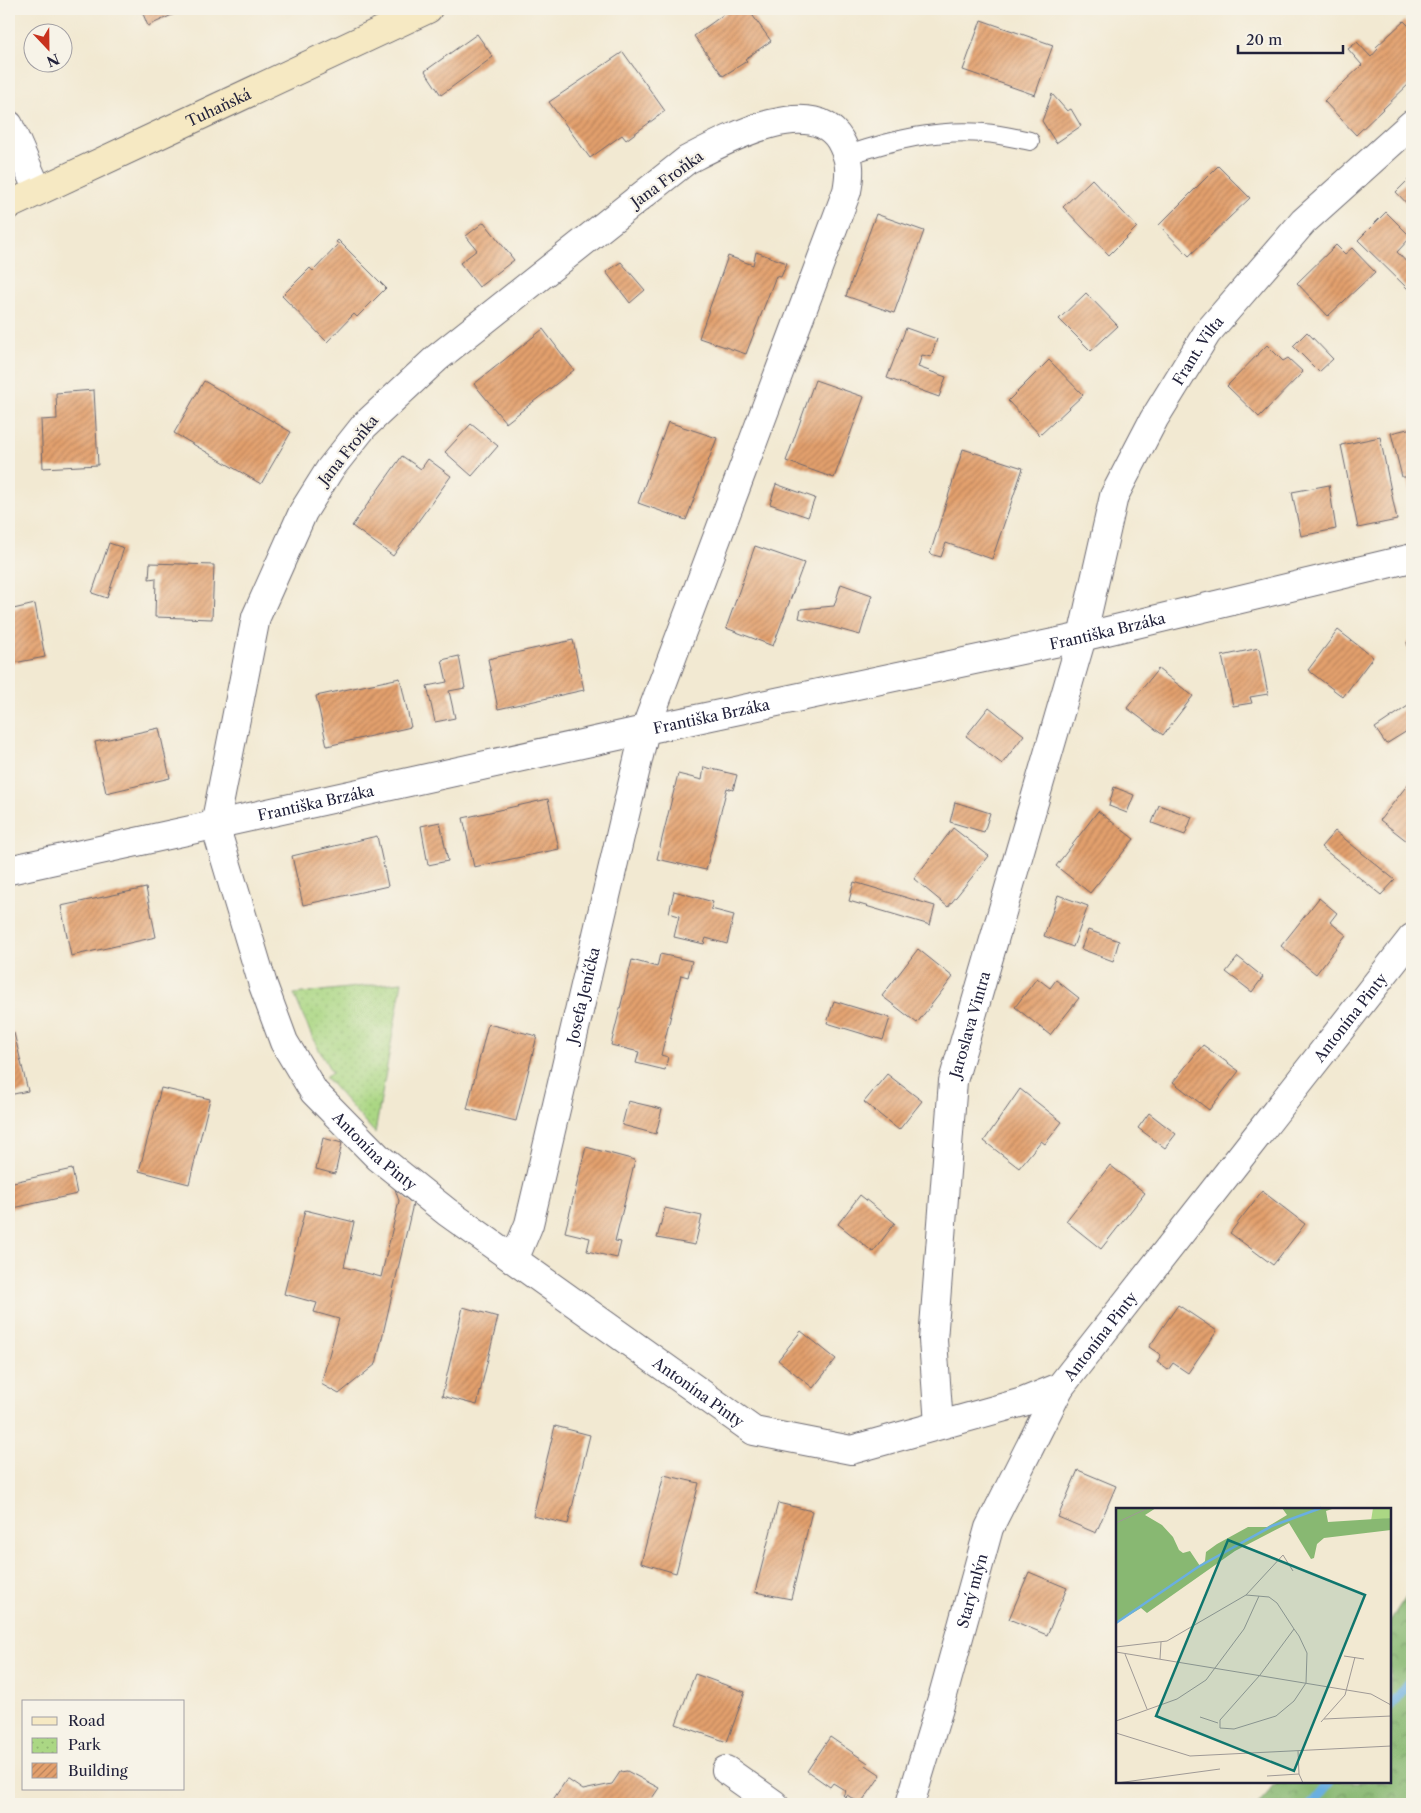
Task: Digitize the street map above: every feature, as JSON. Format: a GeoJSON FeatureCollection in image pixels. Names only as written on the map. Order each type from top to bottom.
{"type":"FeatureCollection","features":[{"type":"Feature","properties":{"kind":"street","name":"Tuhaňská"},"geometry":{"type":"LineString","coordinates":[[9,205],[428,9]]}},
{"type":"Feature","properties":{"kind":"street","name":"Jana Froňka"},"geometry":{"type":"LineString","coordinates":[[215,825],[256,617],[303,512],[330,469],[364,426],[437,358],[687,160],[728,139],[780,121],[813,121],[836,134],[848,155],[851,172],[847,191],[645,730]]}},
{"type":"Feature","properties":{"kind":"street","name":"Frant. Vilta"},"geometry":{"type":"LineString","coordinates":[[1082,637],[1114,496],[1154,419],[1207,333],[1303,222],[1412,124]]}},
{"type":"Feature","properties":{"kind":"street"},"geometry":{"type":"LineString","coordinates":[[9,125],[38,191]]}},
{"type":"Feature","properties":{"kind":"street","name":"Františka Brzáka"},"geometry":{"type":"LineString","coordinates":[[9,870],[645,730],[1082,637],[1412,558]]}},
{"type":"Feature","properties":{"kind":"street","name":"Jaroslava Vintra"},"geometry":{"type":"LineString","coordinates":[[939,1426],[933,1340],[953,1081],[1082,637]]}},
{"type":"Feature","properties":{"kind":"street","name":"Josefa Jeníčka"},"geometry":{"type":"LineString","coordinates":[[514,1260],[529,1224],[645,730]]}},
{"type":"Feature","properties":{"kind":"street","name":"Antonína Pinty"},"geometry":{"type":"LineString","coordinates":[[215,825],[263,984],[284,1042],[314,1092],[378,1157],[447,1212],[754,1431],[850,1450],[1023,1402],[1060,1387],[1412,938]]}},
{"type":"Feature","properties":{"kind":"street","name":"Starý mlýn"},"geometry":{"type":"LineString","coordinates":[[910,1804],[943,1695],[989,1528],[1060,1387]]}},
{"type":"Feature","properties":{"kind":"street"},"geometry":{"type":"LineString","coordinates":[[726,1770],[774,1804]]}},
{"type":"Feature","properties":{"kind":"lane"},"geometry":{"type":"LineString","coordinates":[[848,155],[892,140],[938,133],[984,133],[1030,141]]}},
{"type":"Feature","properties":{"kind":"green space"},"geometry":{"type":"Polygon","coordinates":[[[402,982],[375,1133],[325,1077],[332,1073],[313,1039],[294,994],[402,982]]]}},
{"type":"Feature","properties":{"kind":"green space"},"geometry":{"type":"Polygon","coordinates":[[[1412,1587],[1412,1804],[1259,1804],[1277,1783],[1391,1783],[1391,1619],[1412,1587]]]}},
{"type":"Feature","properties":{"kind":"building"},"geometry":{"type":"Polygon","coordinates":[[[141,9],[185,9],[148,26],[141,9]]]}},
{"type":"Feature","properties":{"kind":"building"},"geometry":{"type":"Polygon","coordinates":[[[731,9],[748,9],[771,41],[745,59],[747,61],[723,76],[694,36],[731,9]]]}},
{"type":"Feature","properties":{"kind":"building"},"geometry":{"type":"Polygon","coordinates":[[[981,20],[1053,45],[1035,95],[963,70],[981,20]]]}},
{"type":"Feature","properties":{"kind":"building"},"geometry":{"type":"Polygon","coordinates":[[[1404,21],[1412,29],[1412,81],[1356,135],[1324,101],[1362,65],[1348,49],[1357,42],[1371,57],[1378,49],[1376,47],[1404,21]]]}},
{"type":"Feature","properties":{"kind":"building"},"geometry":{"type":"Polygon","coordinates":[[[477,34],[493,57],[441,95],[425,71],[477,34]]]}},
{"type":"Feature","properties":{"kind":"building"},"geometry":{"type":"Polygon","coordinates":[[[623,52],[665,111],[626,140],[622,135],[590,158],[549,102],[623,52]]]}},
{"type":"Feature","properties":{"kind":"building"},"geometry":{"type":"Polygon","coordinates":[[[1052,94],[1067,111],[1071,109],[1081,126],[1056,143],[1042,121],[1052,94]]]}},
{"type":"Feature","properties":{"kind":"building"},"geometry":{"type":"Polygon","coordinates":[[[1218,166],[1250,198],[1189,256],[1159,225],[1218,166]]]}},
{"type":"Feature","properties":{"kind":"building"},"geometry":{"type":"Polygon","coordinates":[[[1412,176],[1412,209],[1396,192],[1412,176]]]}},
{"type":"Feature","properties":{"kind":"building"},"geometry":{"type":"Polygon","coordinates":[[[1092,179],[1137,227],[1109,255],[1063,207],[1092,179]]]}},
{"type":"Feature","properties":{"kind":"building"},"geometry":{"type":"Polygon","coordinates":[[[1386,212],[1411,237],[1397,252],[1412,268],[1412,284],[1408,289],[1358,240],[1386,212]]]}},
{"type":"Feature","properties":{"kind":"building"},"geometry":{"type":"Polygon","coordinates":[[[876,214],[924,231],[894,313],[846,296],[876,214]]]}},
{"type":"Feature","properties":{"kind":"building"},"geometry":{"type":"Polygon","coordinates":[[[484,222],[514,260],[479,287],[460,263],[477,250],[466,236],[484,222]]]}},
{"type":"Feature","properties":{"kind":"building"},"geometry":{"type":"Polygon","coordinates":[[[338,240],[386,288],[357,317],[354,314],[327,342],[282,296],[310,268],[313,271],[339,244],[336,242],[338,240]]]}},
{"type":"Feature","properties":{"kind":"building"},"geometry":{"type":"Polygon","coordinates":[[[1336,245],[1345,254],[1352,248],[1375,272],[1328,316],[1297,283],[1336,245]]]}},
{"type":"Feature","properties":{"kind":"building"},"geometry":{"type":"Polygon","coordinates":[[[756,252],[787,263],[781,277],[776,276],[746,354],[699,338],[728,256],[753,265],[756,252]]]}},
{"type":"Feature","properties":{"kind":"building"},"geometry":{"type":"Polygon","coordinates":[[[621,262],[645,290],[630,303],[606,272],[621,262]]]}},
{"type":"Feature","properties":{"kind":"building"},"geometry":{"type":"Polygon","coordinates":[[[1086,293],[1118,326],[1091,351],[1059,319],[1086,293]]]}},
{"type":"Feature","properties":{"kind":"building"},"geometry":{"type":"Polygon","coordinates":[[[906,328],[937,339],[931,357],[922,355],[918,367],[946,377],[939,397],[887,378],[906,328]]]}},
{"type":"Feature","properties":{"kind":"building"},"geometry":{"type":"Polygon","coordinates":[[[543,329],[574,370],[506,423],[474,384],[543,329]]]}},
{"type":"Feature","properties":{"kind":"building"},"geometry":{"type":"Polygon","coordinates":[[[1307,332],[1333,359],[1319,372],[1293,346],[1307,332]]]}},
{"type":"Feature","properties":{"kind":"building"},"geometry":{"type":"Polygon","coordinates":[[[1267,345],[1283,361],[1288,358],[1303,372],[1259,417],[1227,386],[1267,345]]]}},
{"type":"Feature","properties":{"kind":"building"},"geometry":{"type":"Polygon","coordinates":[[[1049,360],[1083,395],[1040,435],[1008,401],[1049,360]]]}},
{"type":"Feature","properties":{"kind":"building"},"geometry":{"type":"Polygon","coordinates":[[[815,380],[864,397],[834,478],[786,461],[815,380]]]}},
{"type":"Feature","properties":{"kind":"building"},"geometry":{"type":"Polygon","coordinates":[[[204,381],[291,432],[261,484],[174,433],[204,381]]]}},
{"type":"Feature","properties":{"kind":"building"},"geometry":{"type":"Polygon","coordinates":[[[94,390],[98,465],[43,468],[41,420],[57,419],[56,393],[94,390]]]}},
{"type":"Feature","properties":{"kind":"building"},"geometry":{"type":"Polygon","coordinates":[[[668,422],[717,438],[686,520],[638,503],[668,422]]]}},
{"type":"Feature","properties":{"kind":"building"},"geometry":{"type":"Polygon","coordinates":[[[471,424],[498,446],[472,476],[445,452],[471,424]]]}},
{"type":"Feature","properties":{"kind":"building"},"geometry":{"type":"Polygon","coordinates":[[[1412,428],[1412,489],[1409,490],[1406,477],[1402,477],[1391,433],[1412,428]]]}},
{"type":"Feature","properties":{"kind":"building"},"geometry":{"type":"Polygon","coordinates":[[[1380,437],[1397,520],[1358,528],[1341,445],[1380,437]]]}},
{"type":"Feature","properties":{"kind":"building"},"geometry":{"type":"Polygon","coordinates":[[[963,449],[1023,468],[992,559],[946,543],[941,557],[930,554],[963,449]]]}},
{"type":"Feature","properties":{"kind":"building"},"geometry":{"type":"Polygon","coordinates":[[[402,456],[421,469],[428,459],[451,476],[393,556],[352,526],[402,456]]]}},
{"type":"Feature","properties":{"kind":"building"},"geometry":{"type":"Polygon","coordinates":[[[776,484],[815,498],[808,517],[770,504],[776,484]]]}},
{"type":"Feature","properties":{"kind":"building"},"geometry":{"type":"Polygon","coordinates":[[[1329,485],[1336,529],[1301,536],[1292,492],[1329,485]]]}},
{"type":"Feature","properties":{"kind":"building"},"geometry":{"type":"Polygon","coordinates":[[[109,543],[124,548],[107,598],[92,593],[109,543]]]}},
{"type":"Feature","properties":{"kind":"building"},"geometry":{"type":"Polygon","coordinates":[[[755,546],[804,563],[773,646],[726,628],[755,546]]]}},
{"type":"Feature","properties":{"kind":"building"},"geometry":{"type":"Polygon","coordinates":[[[150,563],[214,565],[212,619],[155,617],[156,578],[149,579],[150,563]]]}},
{"type":"Feature","properties":{"kind":"building"},"geometry":{"type":"Polygon","coordinates":[[[841,584],[872,595],[860,635],[799,618],[801,609],[834,606],[841,584]]]}},
{"type":"Feature","properties":{"kind":"building"},"geometry":{"type":"Polygon","coordinates":[[[35,604],[45,657],[9,664],[9,610],[35,604]]]}},
{"type":"Feature","properties":{"kind":"building"},"geometry":{"type":"Polygon","coordinates":[[[1338,630],[1373,657],[1343,697],[1308,670],[1338,630]]]}},
{"type":"Feature","properties":{"kind":"building"},"geometry":{"type":"Polygon","coordinates":[[[573,640],[584,690],[498,709],[488,659],[573,640]]]}},
{"type":"Feature","properties":{"kind":"building"},"geometry":{"type":"Polygon","coordinates":[[[1412,641],[1412,666],[1411,666],[1407,642],[1412,641]]]}},
{"type":"Feature","properties":{"kind":"building"},"geometry":{"type":"Polygon","coordinates":[[[1259,648],[1268,694],[1250,697],[1252,703],[1233,706],[1222,656],[1259,648]]]}},
{"type":"Feature","properties":{"kind":"building"},"geometry":{"type":"Polygon","coordinates":[[[459,656],[465,688],[449,691],[455,718],[435,722],[427,686],[447,682],[442,660],[459,656]]]}},
{"type":"Feature","properties":{"kind":"building"},"geometry":{"type":"Polygon","coordinates":[[[1158,669],[1193,696],[1163,735],[1127,708],[1158,669]]]}},
{"type":"Feature","properties":{"kind":"building"},"geometry":{"type":"Polygon","coordinates":[[[400,678],[411,727],[327,746],[316,696],[400,678]]]}},
{"type":"Feature","properties":{"kind":"building"},"geometry":{"type":"Polygon","coordinates":[[[1408,706],[1412,713],[1412,728],[1386,744],[1375,728],[1408,706]]]}},
{"type":"Feature","properties":{"kind":"building"},"geometry":{"type":"Polygon","coordinates":[[[989,707],[1024,735],[1002,764],[966,736],[989,707]]]}},
{"type":"Feature","properties":{"kind":"building"},"geometry":{"type":"Polygon","coordinates":[[[159,728],[170,778],[106,793],[95,742],[159,728]]]}},
{"type":"Feature","properties":{"kind":"building"},"geometry":{"type":"Polygon","coordinates":[[[704,767],[737,775],[733,790],[727,788],[706,870],[657,859],[678,774],[702,780],[704,767]]]}},
{"type":"Feature","properties":{"kind":"building"},"geometry":{"type":"Polygon","coordinates":[[[1412,779],[1412,845],[1380,820],[1412,779]]]}},
{"type":"Feature","properties":{"kind":"building"},"geometry":{"type":"Polygon","coordinates":[[[1114,787],[1134,795],[1127,813],[1109,806],[1114,787]]]}},
{"type":"Feature","properties":{"kind":"building"},"geometry":{"type":"Polygon","coordinates":[[[548,799],[559,849],[474,867],[463,818],[548,799]]]}},
{"type":"Feature","properties":{"kind":"building"},"geometry":{"type":"Polygon","coordinates":[[[955,802],[990,813],[984,832],[950,822],[955,802]]]}},
{"type":"Feature","properties":{"kind":"building"},"geometry":{"type":"Polygon","coordinates":[[[1159,805],[1192,817],[1185,835],[1152,823],[1159,805]]]}},
{"type":"Feature","properties":{"kind":"building"},"geometry":{"type":"Polygon","coordinates":[[[1098,811],[1134,839],[1090,893],[1056,866],[1098,811]]]}},
{"type":"Feature","properties":{"kind":"building"},"geometry":{"type":"Polygon","coordinates":[[[440,822],[448,861],[428,865],[421,826],[440,822]]]}},
{"type":"Feature","properties":{"kind":"building"},"geometry":{"type":"Polygon","coordinates":[[[953,828],[989,856],[948,907],[914,879],[953,828]]]}},
{"type":"Feature","properties":{"kind":"building"},"geometry":{"type":"Polygon","coordinates":[[[1335,831],[1395,880],[1381,895],[1321,847],[1335,831]]]}},
{"type":"Feature","properties":{"kind":"building"},"geometry":{"type":"Polygon","coordinates":[[[377,836],[388,886],[303,905],[292,856],[377,836]]]}},
{"type":"Feature","properties":{"kind":"building"},"geometry":{"type":"Polygon","coordinates":[[[854,882],[935,906],[930,925],[849,901],[854,882]]]}},
{"type":"Feature","properties":{"kind":"building"},"geometry":{"type":"Polygon","coordinates":[[[146,888],[156,937],[71,956],[61,906],[146,888]]]}},
{"type":"Feature","properties":{"kind":"building"},"geometry":{"type":"Polygon","coordinates":[[[674,891],[713,902],[711,909],[734,915],[727,944],[706,938],[704,944],[674,937],[679,916],[669,913],[674,891]]]}},
{"type":"Feature","properties":{"kind":"building"},"geometry":{"type":"Polygon","coordinates":[[[1058,895],[1088,906],[1073,947],[1044,936],[1058,895]]]}},
{"type":"Feature","properties":{"kind":"building"},"geometry":{"type":"Polygon","coordinates":[[[1319,898],[1337,913],[1330,922],[1346,935],[1316,974],[1281,946],[1319,898]]]}},
{"type":"Feature","properties":{"kind":"building"},"geometry":{"type":"Polygon","coordinates":[[[1088,930],[1119,941],[1113,961],[1081,949],[1088,930]]]}},
{"type":"Feature","properties":{"kind":"building"},"geometry":{"type":"Polygon","coordinates":[[[918,949],[953,977],[917,1023],[882,996],[918,949]]]}},
{"type":"Feature","properties":{"kind":"building"},"geometry":{"type":"Polygon","coordinates":[[[660,954],[692,961],[688,977],[681,975],[661,1055],[668,1057],[665,1070],[636,1063],[639,1052],[611,1045],[632,960],[657,967],[660,954]]]}},
{"type":"Feature","properties":{"kind":"building"},"geometry":{"type":"Polygon","coordinates":[[[1238,957],[1263,977],[1252,992],[1226,972],[1238,957]]]}},
{"type":"Feature","properties":{"kind":"building"},"geometry":{"type":"Polygon","coordinates":[[[1037,978],[1050,988],[1056,980],[1079,998],[1050,1035],[1015,1007],[1037,978]]]}},
{"type":"Feature","properties":{"kind":"building"},"geometry":{"type":"Polygon","coordinates":[[[834,1001],[890,1018],[883,1040],[827,1023],[834,1001]]]}},
{"type":"Feature","properties":{"kind":"building"},"geometry":{"type":"Polygon","coordinates":[[[488,1024],[537,1036],[516,1121],[467,1109],[488,1024]]]}},
{"type":"Feature","properties":{"kind":"building"},"geometry":{"type":"Polygon","coordinates":[[[14,1033],[28,1091],[9,1095],[9,1035],[14,1033]]]}},
{"type":"Feature","properties":{"kind":"building"},"geometry":{"type":"Polygon","coordinates":[[[1203,1045],[1239,1071],[1209,1110],[1173,1082],[1203,1045]]]}},
{"type":"Feature","properties":{"kind":"building"},"geometry":{"type":"Polygon","coordinates":[[[887,1074],[922,1101],[899,1130],[864,1102],[887,1074]]]}},
{"type":"Feature","properties":{"kind":"building"},"geometry":{"type":"Polygon","coordinates":[[[161,1088],[210,1099],[189,1184],[139,1171],[161,1088]]]}},
{"type":"Feature","properties":{"kind":"building"},"geometry":{"type":"Polygon","coordinates":[[[1020,1089],[1062,1122],[1045,1144],[1041,1141],[1019,1168],[984,1141],[1020,1089]]]}},
{"type":"Feature","properties":{"kind":"building"},"geometry":{"type":"Polygon","coordinates":[[[628,1101],[662,1109],[656,1134],[622,1125],[628,1101]]]}},
{"type":"Feature","properties":{"kind":"building"},"geometry":{"type":"Polygon","coordinates":[[[1149,1113],[1176,1134],[1165,1148],[1138,1128],[1149,1113]]]}},
{"type":"Feature","properties":{"kind":"building"},"geometry":{"type":"Polygon","coordinates":[[[323,1138],[342,1143],[335,1174],[316,1169],[323,1138]]]}},
{"type":"Feature","properties":{"kind":"building"},"geometry":{"type":"Polygon","coordinates":[[[586,1147],[635,1160],[615,1241],[621,1242],[617,1258],[587,1251],[590,1238],[565,1232],[586,1147]]]}},
{"type":"Feature","properties":{"kind":"building"},"geometry":{"type":"Polygon","coordinates":[[[1110,1165],[1145,1193],[1101,1249],[1066,1221],[1110,1165]]]}},
{"type":"Feature","properties":{"kind":"building"},"geometry":{"type":"Polygon","coordinates":[[[72,1169],[77,1194],[9,1209],[9,1183],[72,1169]]]}},
{"type":"Feature","properties":{"kind":"building"},"geometry":{"type":"Polygon","coordinates":[[[395,1189],[413,1204],[376,1364],[339,1394],[321,1384],[339,1319],[314,1312],[317,1303],[284,1294],[305,1210],[354,1222],[344,1267],[381,1277],[399,1201],[395,1189]]]}},
{"type":"Feature","properties":{"kind":"building"},"geometry":{"type":"Polygon","coordinates":[[[1262,1191],[1305,1224],[1273,1265],[1230,1233],[1262,1191]]]}},
{"type":"Feature","properties":{"kind":"building"},"geometry":{"type":"Polygon","coordinates":[[[860,1195],[895,1223],[873,1252],[838,1224],[860,1195]]]}},
{"type":"Feature","properties":{"kind":"building"},"geometry":{"type":"Polygon","coordinates":[[[665,1208],[702,1216],[695,1245],[657,1238],[665,1208]]]}},
{"type":"Feature","properties":{"kind":"building"},"geometry":{"type":"Polygon","coordinates":[[[1178,1305],[1217,1331],[1188,1373],[1173,1363],[1168,1370],[1157,1362],[1161,1355],[1149,1347],[1178,1305]]]}},
{"type":"Feature","properties":{"kind":"building"},"geometry":{"type":"Polygon","coordinates":[[[463,1307],[498,1317],[477,1405],[442,1396],[463,1307]]]}},
{"type":"Feature","properties":{"kind":"building"},"geometry":{"type":"Polygon","coordinates":[[[801,1331],[836,1359],[813,1388],[778,1360],[801,1331]]]}},
{"type":"Feature","properties":{"kind":"building"},"geometry":{"type":"Polygon","coordinates":[[[555,1426],[590,1435],[568,1524],[533,1516],[555,1426]]]}},
{"type":"Feature","properties":{"kind":"building"},"geometry":{"type":"Polygon","coordinates":[[[1078,1470],[1116,1486],[1096,1533],[1058,1517],[1078,1470]]]}},
{"type":"Feature","properties":{"kind":"building"},"geometry":{"type":"Polygon","coordinates":[[[664,1475],[699,1483],[676,1573],[641,1563],[664,1475]]]}},
{"type":"Feature","properties":{"kind":"building"},"geometry":{"type":"Polygon","coordinates":[[[778,1503],[812,1511],[791,1599],[755,1592],[778,1503]]]}},
{"type":"Feature","properties":{"kind":"building"},"geometry":{"type":"Polygon","coordinates":[[[1029,1572],[1067,1588],[1047,1635],[1009,1619],[1029,1572]]]}},
{"type":"Feature","properties":{"kind":"building"},"geometry":{"type":"Polygon","coordinates":[[[695,1674],[745,1692],[727,1742],[676,1724],[695,1674]]]}},
{"type":"Feature","properties":{"kind":"building"},"geometry":{"type":"Polygon","coordinates":[[[830,1737],[868,1763],[866,1765],[881,1775],[861,1804],[847,1795],[845,1797],[843,1795],[846,1791],[833,1783],[830,1787],[807,1771],[830,1737]]]}},
{"type":"Feature","properties":{"kind":"building"},"geometry":{"type":"Polygon","coordinates":[[[627,1771],[659,1788],[648,1804],[550,1804],[567,1779],[583,1790],[612,1784],[620,1772],[627,1771]]]}},
{"type":"Feature","properties":{"kind":"waterway"},"geometry":{"type":"LineString","coordinates":[[1391,1705],[1412,1678]]}},
{"type":"Feature","properties":{"kind":"waterway"},"geometry":{"type":"LineString","coordinates":[[1312,1804],[1329,1783]]}}]}
